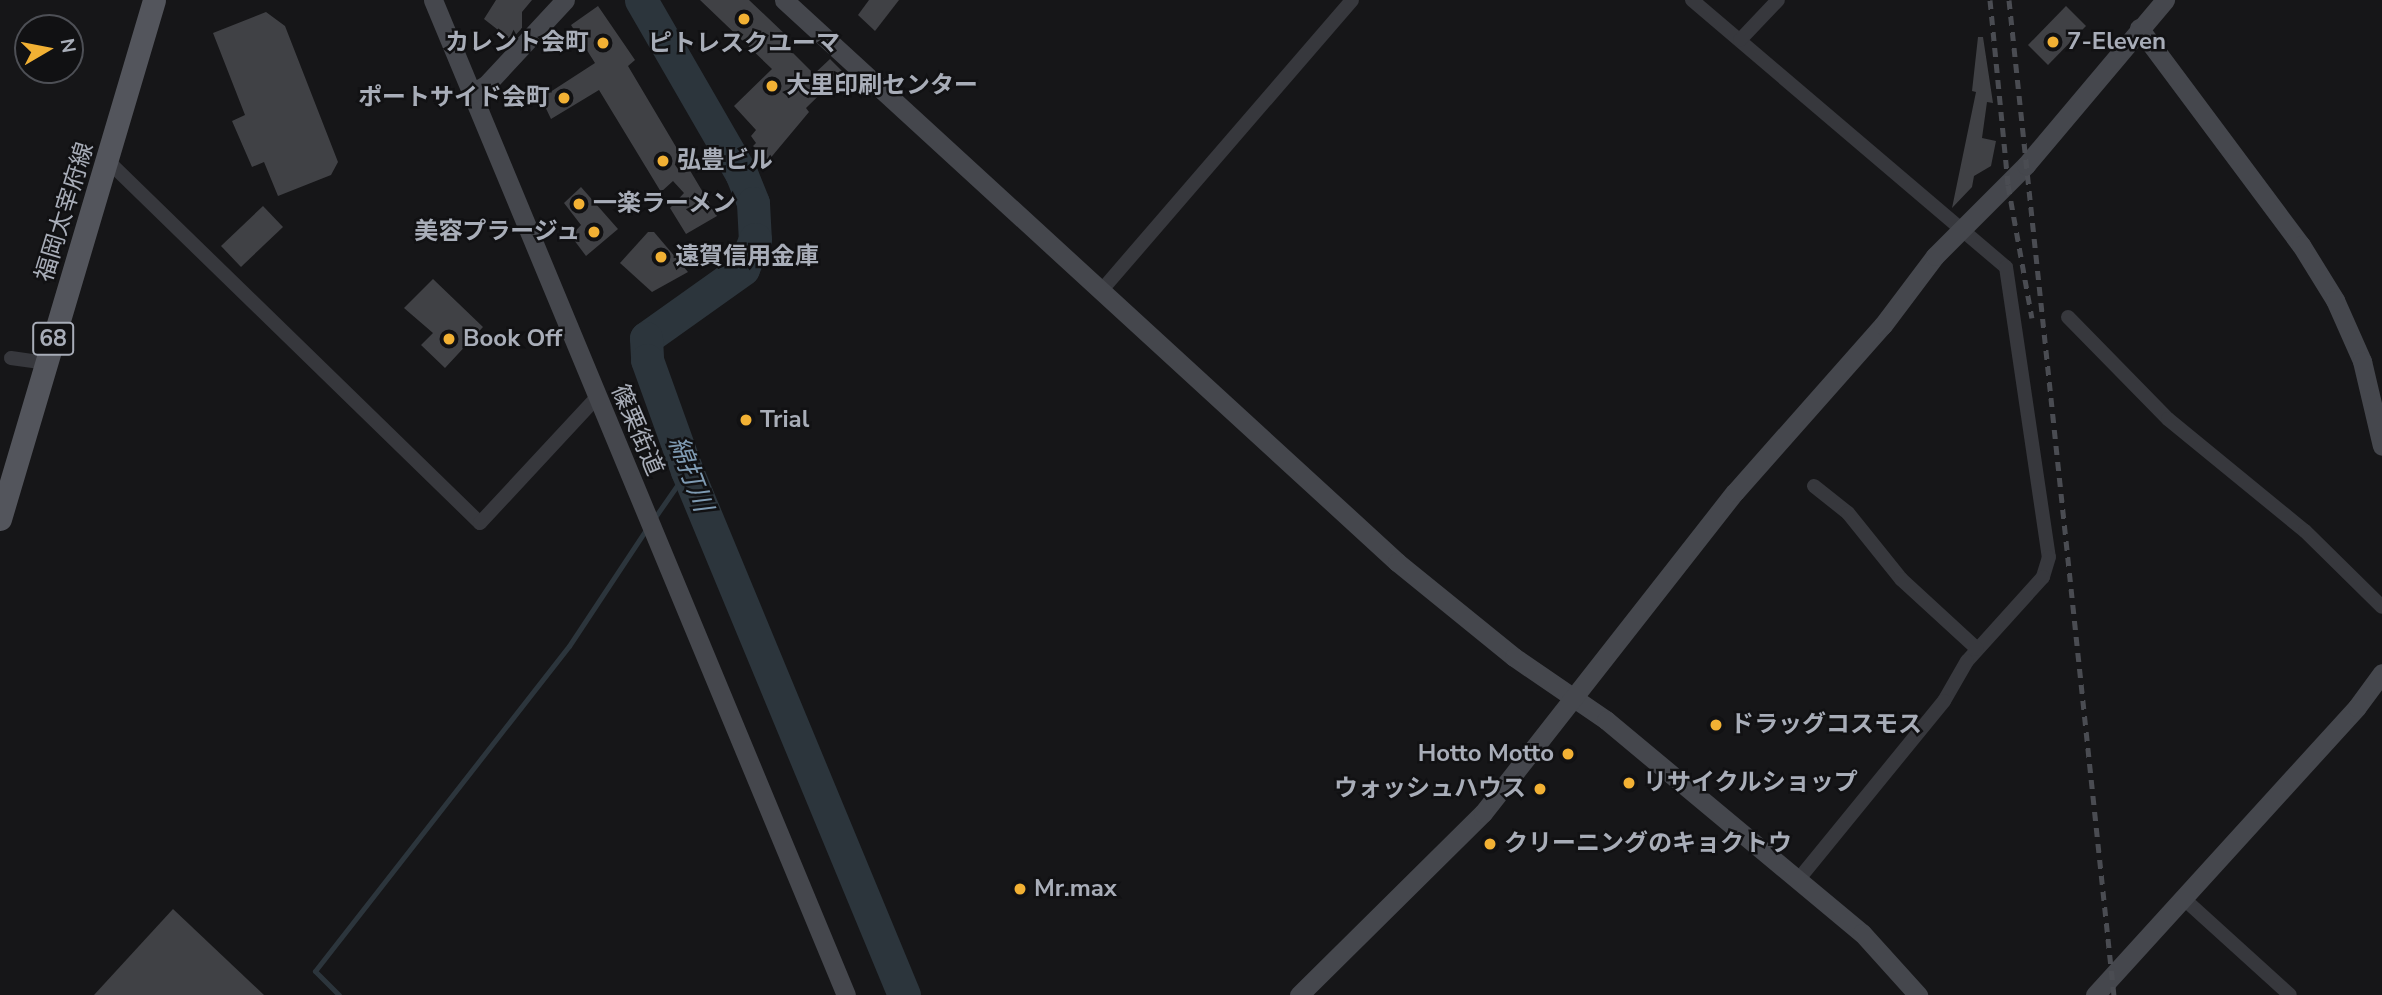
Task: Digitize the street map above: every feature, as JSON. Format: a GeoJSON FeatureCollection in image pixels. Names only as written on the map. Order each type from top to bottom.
{"type":"FeatureCollection","features":[{"type":"Feature","properties":{"kind":"main road","name":"福岡太宰府線"},"geometry":{"type":"LineString","coordinates":[[0,519],[154,0]]}},
{"type":"Feature","properties":{"kind":"street","name":"篠栗街道"},"geometry":{"type":"LineString","coordinates":[[433,0],[846,995]]}},
{"type":"Feature","properties":{"kind":"street"},"geometry":{"type":"LineString","coordinates":[[472,93],[486,85],[565,0]]}},
{"type":"Feature","properties":{"kind":"street"},"geometry":{"type":"LineString","coordinates":[[784,0],[1397,562],[1514,657],[1573,697],[1862,933],[1918,995]]}},
{"type":"Feature","properties":{"kind":"street"},"geometry":{"type":"LineString","coordinates":[[1101,291],[1352,0]]}},
{"type":"Feature","properties":{"kind":"street"},"geometry":{"type":"LineString","coordinates":[[1692,0],[1962,233],[2006,267],[2049,557],[2043,578],[1977,649],[1944,701],[1798,880]]}},
{"type":"Feature","properties":{"kind":"street"},"geometry":{"type":"LineString","coordinates":[[1740,40],[1779,0]]}},
{"type":"Feature","properties":{"kind":"street"},"geometry":{"type":"LineString","coordinates":[[1299,995],[1483,813],[1735,492],[1883,325],[1935,256],[1962,233],[2026,165],[2165,0]]}},
{"type":"Feature","properties":{"kind":"street"},"geometry":{"type":"LineString","coordinates":[[2139,29],[2301,245],[2335,300],[2362,361],[2382,446]]}},
{"type":"Feature","properties":{"kind":"street"},"geometry":{"type":"LineString","coordinates":[[108,160],[481,523],[597,397]]}},
{"type":"Feature","properties":{"kind":"street"},"geometry":{"type":"LineString","coordinates":[[2068,317],[2168,419],[2305,531],[2382,607]]}},
{"type":"Feature","properties":{"kind":"street"},"geometry":{"type":"LineString","coordinates":[[11,358],[46,363]]}},
{"type":"Feature","properties":{"kind":"street"},"geometry":{"type":"LineString","coordinates":[[1814,486],[1848,513],[1901,579],[1977,649]]}},
{"type":"Feature","properties":{"kind":"street"},"geometry":{"type":"LineString","coordinates":[[2095,995],[2382,673]]}},
{"type":"Feature","properties":{"kind":"street"},"geometry":{"type":"LineString","coordinates":[[2183,898],[2290,995]]}},
{"type":"Feature","properties":{"kind":"building"},"geometry":{"type":"Polygon","coordinates":[[[496,0],[532,0],[522,12],[522,28],[511,40],[484,19],[496,0]]]}},
{"type":"Feature","properties":{"kind":"building"},"geometry":{"type":"Polygon","coordinates":[[[700,0],[749,0],[789,38],[784,44],[814,74],[830,59],[843,72],[806,108],[809,112],[768,161],[753,146],[756,143],[751,136],[756,130],[734,106],[772,69],[700,0]]]}},
{"type":"Feature","properties":{"kind":"building"},"geometry":{"type":"Polygon","coordinates":[[[869,0],[899,0],[875,31],[858,15],[869,0]]]}},
{"type":"Feature","properties":{"kind":"building"},"geometry":{"type":"Polygon","coordinates":[[[598,6],[635,60],[628,66],[717,216],[686,234],[670,208],[684,193],[673,181],[661,192],[599,90],[551,119],[541,98],[595,63],[571,25],[598,6]]]}},
{"type":"Feature","properties":{"kind":"building"},"geometry":{"type":"Polygon","coordinates":[[[2066,6],[2086,26],[2048,65],[2028,45],[2066,6]]]}},
{"type":"Feature","properties":{"kind":"building"},"geometry":{"type":"Polygon","coordinates":[[[266,12],[285,26],[338,162],[331,175],[278,196],[264,162],[252,167],[232,121],[245,115],[213,33],[266,12]]]}},
{"type":"Feature","properties":{"kind":"building"},"geometry":{"type":"Polygon","coordinates":[[[1978,37],[1983,37],[1993,103],[1987,102],[1982,138],[1996,141],[1991,166],[1974,176],[1972,187],[1952,208],[1976,92],[1972,91],[1978,37]]]}},
{"type":"Feature","properties":{"kind":"building","name":"美容プラージュ"},"geometry":{"type":"Polygon","coordinates":[[[581,187],[618,229],[586,256],[571,236],[581,225],[564,203],[581,187]]]}},
{"type":"Feature","properties":{"kind":"building"},"geometry":{"type":"Polygon","coordinates":[[[263,206],[283,227],[241,267],[221,246],[263,206]]]}},
{"type":"Feature","properties":{"kind":"building","name":"遠賀信用金庫"},"geometry":{"type":"Polygon","coordinates":[[[648,232],[654,232],[688,272],[652,292],[620,263],[648,232]]]}},
{"type":"Feature","properties":{"kind":"building"},"geometry":{"type":"Polygon","coordinates":[[[433,279],[483,327],[445,368],[421,345],[433,333],[404,308],[433,279]]]}},
{"type":"Feature","properties":{"kind":"building"},"geometry":{"type":"Polygon","coordinates":[[[173,909],[264,995],[94,995],[173,909]]]}},
{"type":"Feature","properties":{"kind":"waterway","name":"綿打川"},"geometry":{"type":"LineString","coordinates":[[641,0],[741,173],[753,203],[755,239],[743,269],[646,338],[647,360],[687,471],[904,995]]}},
{"type":"Feature","properties":{"kind":"waterway"},"geometry":{"type":"LineString","coordinates":[[653,520],[687,471]]}},
{"type":"Feature","properties":{"kind":"waterway"},"geometry":{"type":"LineString","coordinates":[[339,995],[315,971],[569,646],[647,528]]}},
{"type":"Feature","properties":{"kind":"railway"},"geometry":{"type":"LineString","coordinates":[[1990,0],[2008,185],[2032,318]]}},
{"type":"Feature","properties":{"kind":"railway"},"geometry":{"type":"LineString","coordinates":[[2009,0],[2114,995]]}},
{"type":"Feature","properties":{"kind":"place","name":"ピトレスクユーマ"},"geometry":{"type":"Point","coordinates":[744,19]}},
{"type":"Feature","properties":{"kind":"place","name":"7-Eleven"},"geometry":{"type":"Point","coordinates":[2053,42]}},
{"type":"Feature","properties":{"kind":"place","name":"カレント会町"},"geometry":{"type":"Point","coordinates":[603,43]}},
{"type":"Feature","properties":{"kind":"place","name":"大里印刷センター"},"geometry":{"type":"Point","coordinates":[772,86]}},
{"type":"Feature","properties":{"kind":"place","name":"ポートサイド会町"},"geometry":{"type":"Point","coordinates":[564,98]}},
{"type":"Feature","properties":{"kind":"place","name":"弘豊ビル"},"geometry":{"type":"Point","coordinates":[663,161]}},
{"type":"Feature","properties":{"kind":"place","name":"一楽ラーメン"},"geometry":{"type":"Point","coordinates":[579,204]}},
{"type":"Feature","properties":{"kind":"place","name":"美容プラージュ"},"geometry":{"type":"Point","coordinates":[594,232]}},
{"type":"Feature","properties":{"kind":"place","name":"遠賀信用金庫"},"geometry":{"type":"Point","coordinates":[661,257]}},
{"type":"Feature","properties":{"kind":"place","name":"Book Off"},"geometry":{"type":"Point","coordinates":[449,339]}},
{"type":"Feature","properties":{"kind":"place","name":"Trial"},"geometry":{"type":"Point","coordinates":[746,420]}},
{"type":"Feature","properties":{"kind":"place","name":"ドラッグコスモス"},"geometry":{"type":"Point","coordinates":[1716,725]}},
{"type":"Feature","properties":{"kind":"place","name":"Hotto Motto"},"geometry":{"type":"Point","coordinates":[1568,754]}},
{"type":"Feature","properties":{"kind":"place","name":"リサイクルショップ"},"geometry":{"type":"Point","coordinates":[1629,783]}},
{"type":"Feature","properties":{"kind":"place","name":"ウォッシュハウス"},"geometry":{"type":"Point","coordinates":[1540,789]}},
{"type":"Feature","properties":{"kind":"place","name":"クリーニングのキョクトウ"},"geometry":{"type":"Point","coordinates":[1490,844]}},
{"type":"Feature","properties":{"kind":"place","name":"Mr.max"},"geometry":{"type":"Point","coordinates":[1020,889]}}]}
